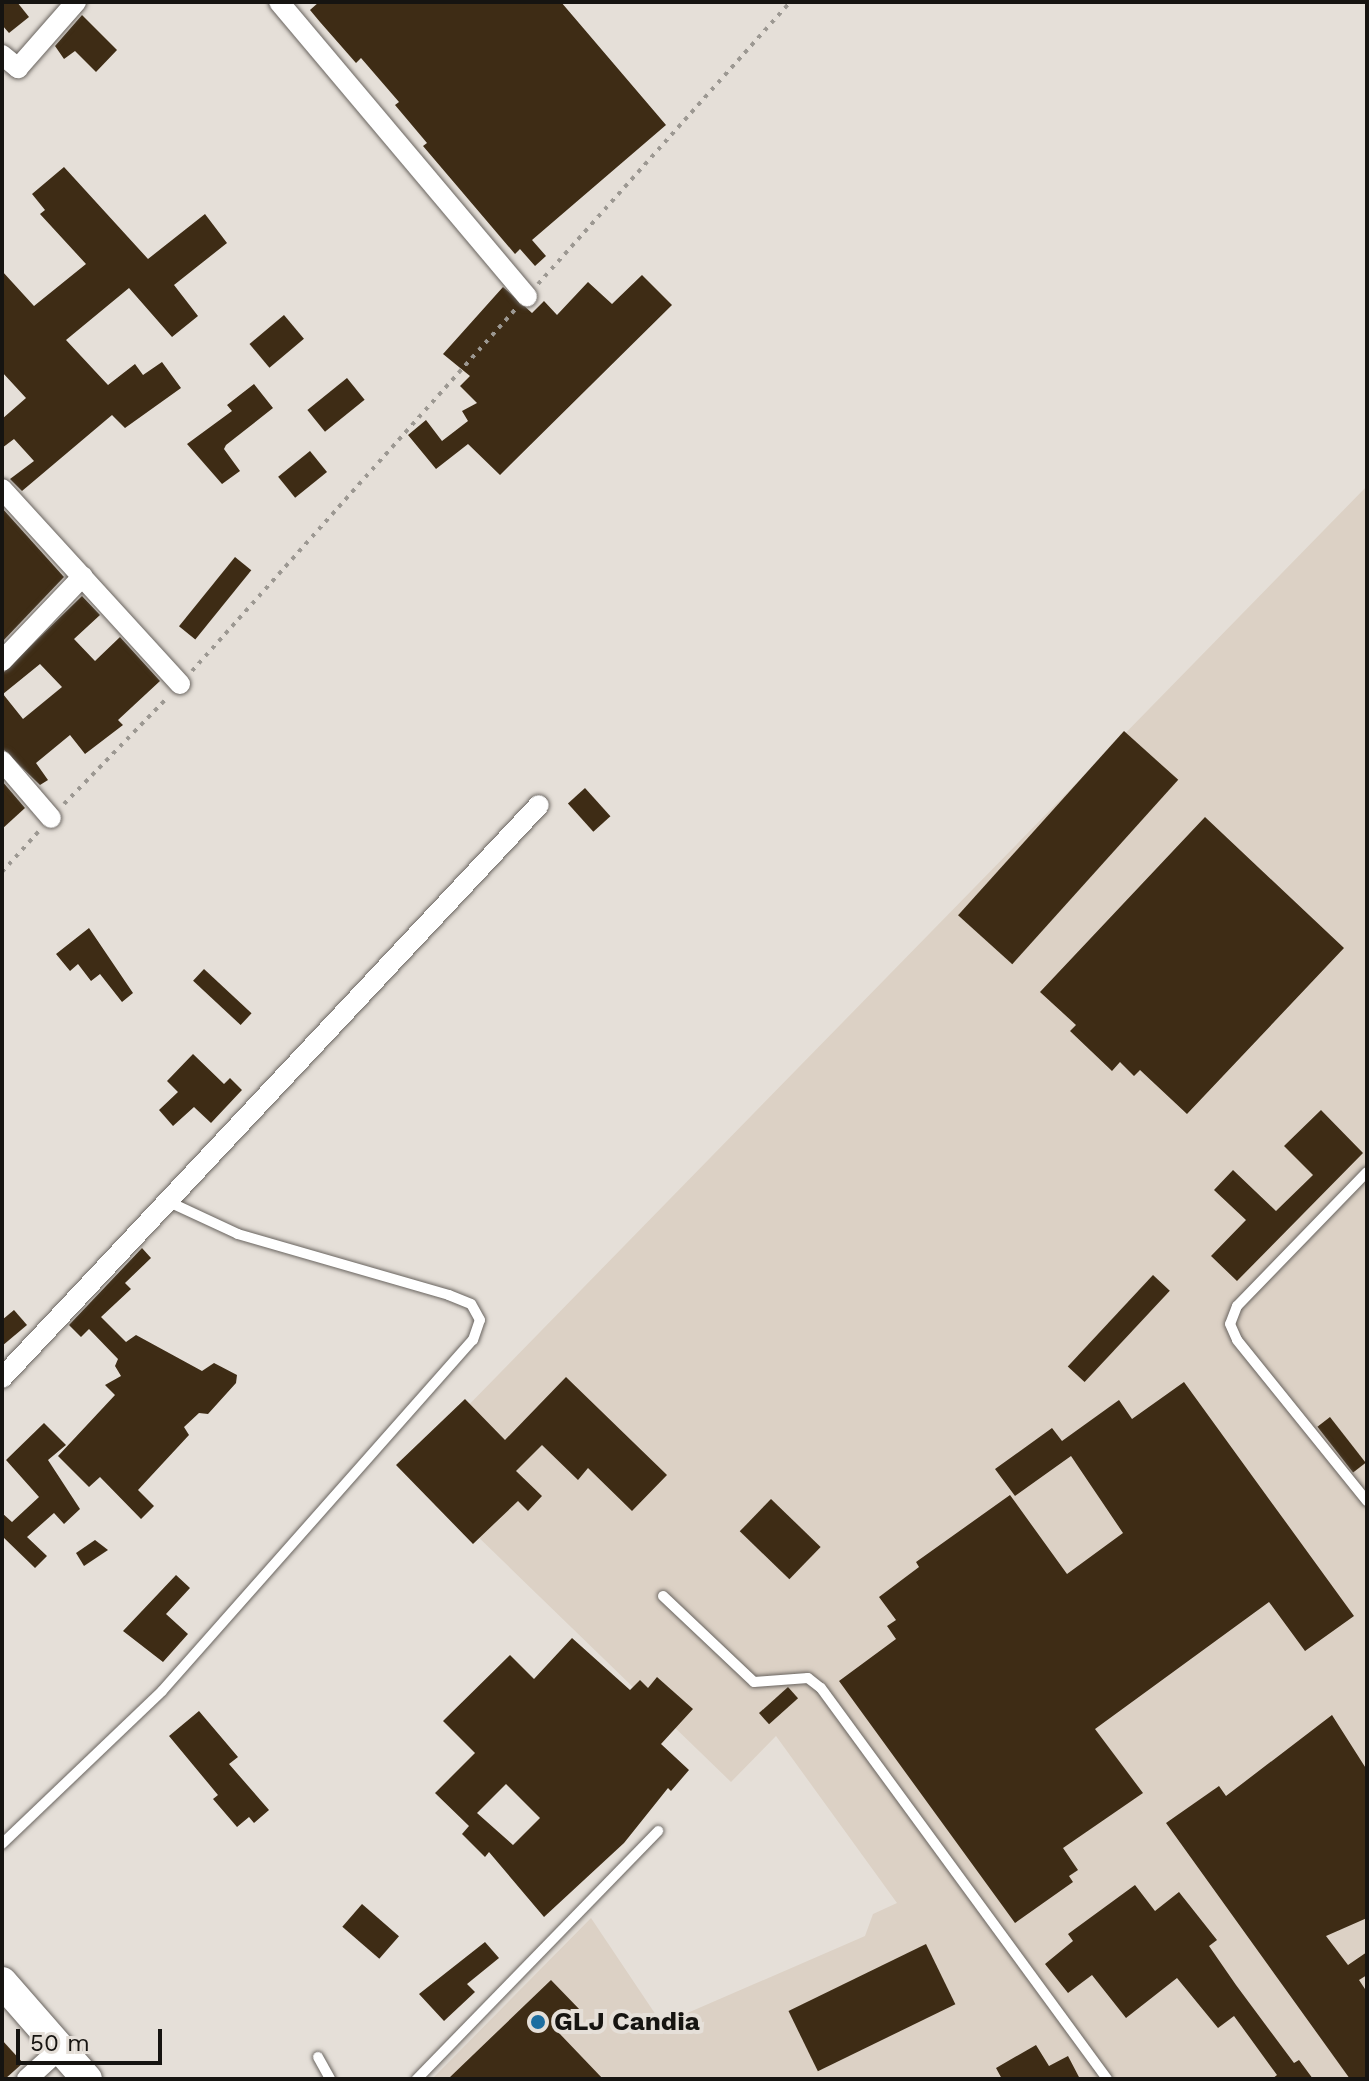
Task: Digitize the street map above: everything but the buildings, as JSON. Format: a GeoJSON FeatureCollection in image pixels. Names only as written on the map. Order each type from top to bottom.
{"type":"FeatureCollection","features":[{"type":"Feature","properties":{"kind":"street"},"geometry":{"type":"LineString","coordinates":[[2,55],[18,68],[76,2]]}},
{"type":"Feature","properties":{"kind":"street"},"geometry":{"type":"LineString","coordinates":[[279,2],[527,296]]}},
{"type":"Feature","properties":{"kind":"street"},"geometry":{"type":"LineString","coordinates":[[2,489],[180,684]]}},
{"type":"Feature","properties":{"kind":"street"},"geometry":{"type":"LineString","coordinates":[[2,661],[83,576]]}},
{"type":"Feature","properties":{"kind":"street"},"geometry":{"type":"LineString","coordinates":[[2,761],[51,818]]}},
{"type":"Feature","properties":{"kind":"street"},"geometry":{"type":"LineString","coordinates":[[2,1378],[165,1200],[539,805]]}},
{"type":"Feature","properties":{"kind":"street"},"geometry":{"type":"LineString","coordinates":[[2,1982],[87,2079]]}},
{"type":"Feature","properties":{"kind":"street"},"geometry":{"type":"LineString","coordinates":[[27,2079],[60,2049]]}},
{"type":"Feature","properties":{"kind":"lane"},"geometry":{"type":"LineString","coordinates":[[1367,1172],[1237,1306],[1230,1324],[1237,1340],[1367,1501]]}},
{"type":"Feature","properties":{"kind":"lane"},"geometry":{"type":"LineString","coordinates":[[2,1844],[162,1691],[473,1340],[480,1320],[471,1304],[449,1295],[238,1234],[165,1200]]}},
{"type":"Feature","properties":{"kind":"lane"},"geometry":{"type":"LineString","coordinates":[[663,1596],[754,1682],[808,1678],[821,1688],[1107,2079]]}},
{"type":"Feature","properties":{"kind":"lane"},"geometry":{"type":"LineString","coordinates":[[417,2079],[658,1831]]}},
{"type":"Feature","properties":{"kind":"lane"},"geometry":{"type":"LineString","coordinates":[[318,2057],[330,2079]]}},
{"type":"Feature","properties":{"kind":"path"},"geometry":{"type":"LineString","coordinates":[[2,872],[180,684],[790,2]]}},
{"type":"Feature","properties":{"kind":"shaded area"},"geometry":{"type":"Polygon","coordinates":[[[1367,486],[1367,2079],[432,2079],[591,1918],[662,2024],[865,1936],[873,1914],[897,1903],[776,1736],[731,1782],[407,1468],[1367,486]]]}},
{"type":"Feature","properties":{"kind":"place","name":"GLJ Candia"},"geometry":{"type":"Point","coordinates":[538,2022]}}]}
